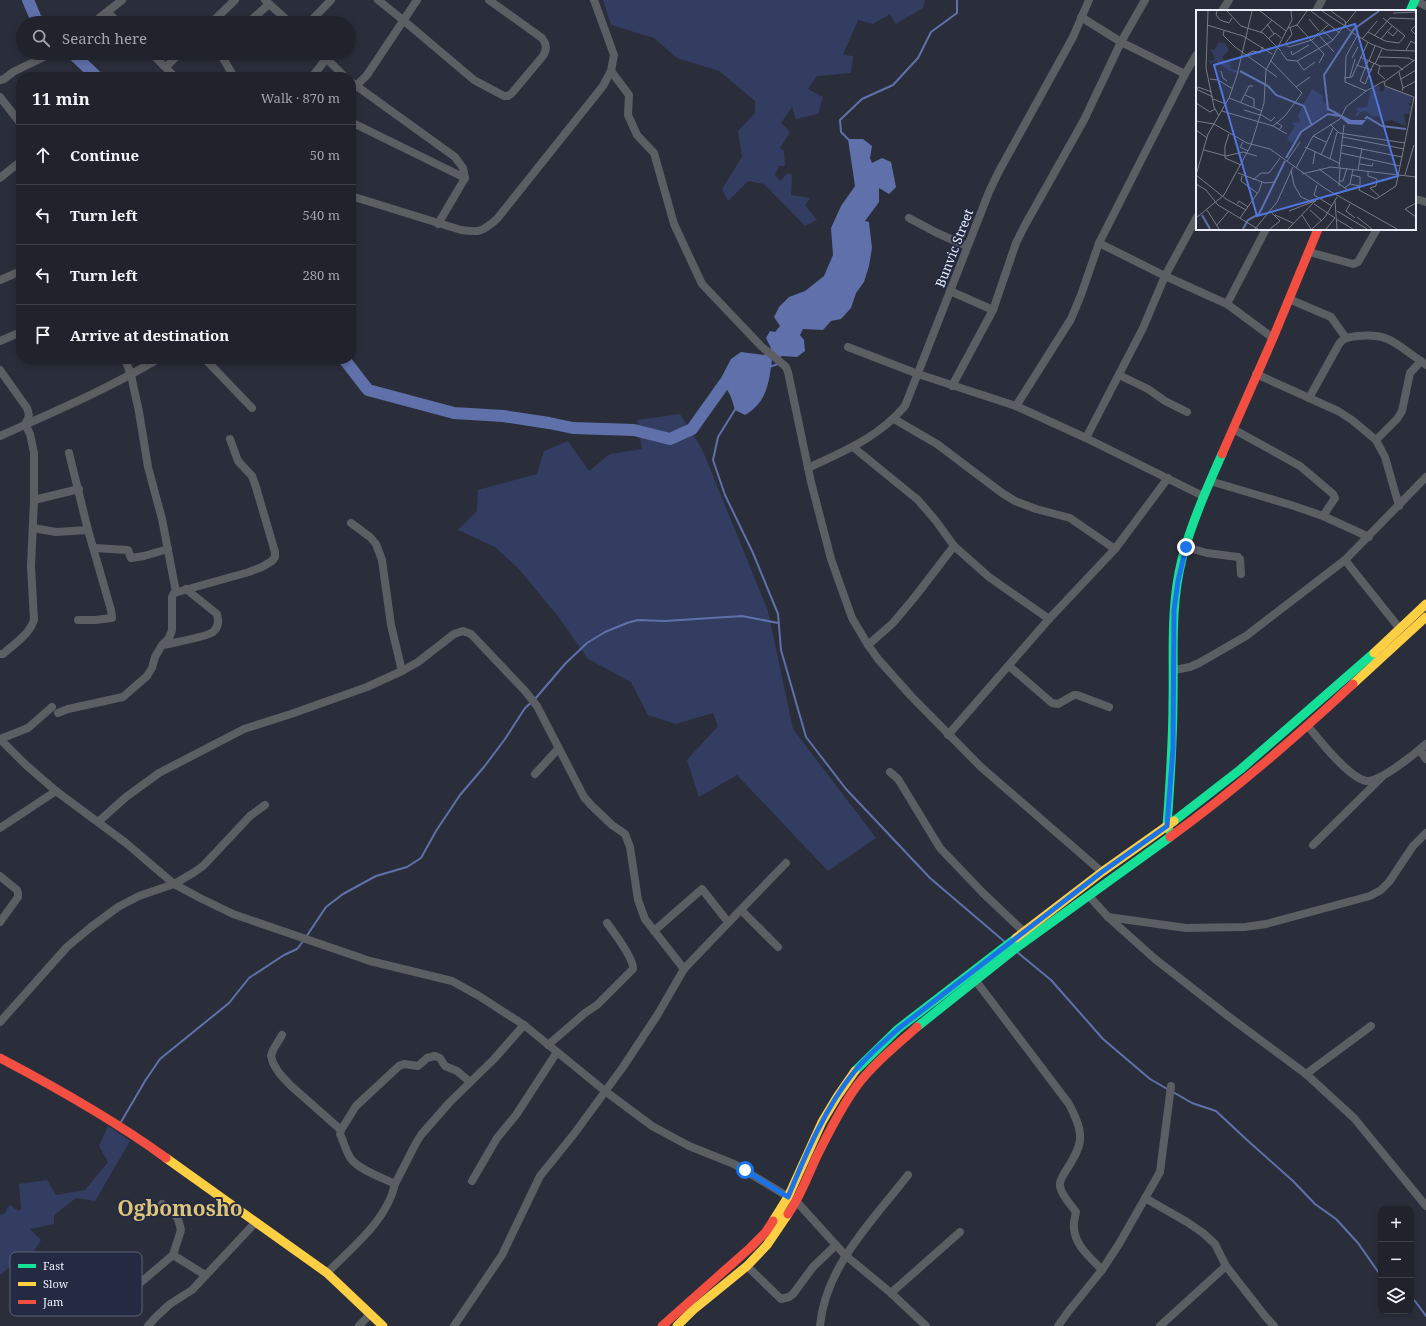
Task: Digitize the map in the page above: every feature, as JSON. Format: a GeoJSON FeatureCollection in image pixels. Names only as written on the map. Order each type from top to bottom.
{"type":"FeatureCollection","features":[{"type":"Feature","properties":{"kind":"main road"},"geometry":{"type":"LineString","coordinates":[[1410,10],[1414,0]]}},
{"type":"Feature","properties":{"kind":"main road"},"geometry":{"type":"LineString","coordinates":[[1172,836],[1167,826],[1173,749],[1174,610],[1178,581],[1186,547],[1203,496],[1273,338],[1318,230]]}},
{"type":"Feature","properties":{"kind":"main road"},"geometry":{"type":"LineString","coordinates":[[1014,945],[1024,932],[1102,872],[1167,826],[1242,769],[1366,660],[1426,604]]}},
{"type":"Feature","properties":{"kind":"main road"},"geometry":{"type":"LineString","coordinates":[[662,1326],[765,1233],[788,1197],[822,1122],[837,1098],[854,1072],[898,1029],[1014,945],[1089,896],[1172,836],[1254,772],[1308,726],[1426,617]]}},
{"type":"Feature","properties":{"kind":"main road"},"geometry":{"type":"LineString","coordinates":[[677,1326],[693,1310],[747,1266],[767,1245],[796,1202],[821,1147],[838,1115],[856,1087],[875,1065],[922,1023],[976,981],[1006,951]]}},
{"type":"Feature","properties":{"kind":"main road"},"geometry":{"type":"LineString","coordinates":[[0,1058],[129,1131],[327,1273],[383,1326]]}},
{"type":"Feature","properties":{"kind":"street"},"geometry":{"type":"LineString","coordinates":[[102,16],[122,0]]}},
{"type":"Feature","properties":{"kind":"street"},"geometry":{"type":"LineString","coordinates":[[218,16],[234,0]]}},
{"type":"Feature","properties":{"kind":"street"},"geometry":{"type":"LineString","coordinates":[[316,16],[331,0]]}},
{"type":"Feature","properties":{"kind":"street"},"geometry":{"type":"LineString","coordinates":[[378,0],[474,80],[504,96],[508,96],[543,56],[546,50],[545,43],[542,38],[489,0]]}},
{"type":"Feature","properties":{"kind":"street"},"geometry":{"type":"LineString","coordinates":[[356,83],[367,75],[417,0]]}},
{"type":"Feature","properties":{"kind":"street"},"geometry":{"type":"LineString","coordinates":[[356,198],[438,224],[473,232],[482,230],[497,219],[603,86],[611,71],[614,55],[594,0]]}},
{"type":"Feature","properties":{"kind":"street","name":"Bunvic Street"},"geometry":{"type":"LineString","coordinates":[[808,468],[880,431],[894,419],[905,406],[980,211],[998,173],[1067,48],[1089,0]]}},
{"type":"Feature","properties":{"kind":"street"},"geometry":{"type":"LineString","coordinates":[[952,386],[993,310],[1016,243],[1025,225],[1084,120],[1121,42],[1145,0]]}},
{"type":"Feature","properties":{"kind":"street"},"geometry":{"type":"LineString","coordinates":[[1223,10],[1229,0]]}},
{"type":"Feature","properties":{"kind":"street"},"geometry":{"type":"LineString","coordinates":[[1317,10],[1322,0]]}},
{"type":"Feature","properties":{"kind":"street"},"geometry":{"type":"LineString","coordinates":[[1414,0],[1426,6]]}},
{"type":"Feature","properties":{"kind":"street"},"geometry":{"type":"LineString","coordinates":[[254,16],[267,2],[282,16]]}},
{"type":"Feature","properties":{"kind":"street"},"geometry":{"type":"LineString","coordinates":[[107,12],[111,16]]}},
{"type":"Feature","properties":{"kind":"street"},"geometry":{"type":"LineString","coordinates":[[1081,17],[1121,42],[1185,74]]}},
{"type":"Feature","properties":{"kind":"street"},"geometry":{"type":"LineString","coordinates":[[1016,406],[1071,319],[1099,243],[1185,74],[1196,56]]}},
{"type":"Feature","properties":{"kind":"street"},"geometry":{"type":"LineString","coordinates":[[0,80],[37,60]]}},
{"type":"Feature","properties":{"kind":"street"},"geometry":{"type":"LineString","coordinates":[[158,60],[170,72]]}},
{"type":"Feature","properties":{"kind":"street"},"geometry":{"type":"LineString","coordinates":[[166,67],[173,60]]}},
{"type":"Feature","properties":{"kind":"street"},"geometry":{"type":"LineString","coordinates":[[224,60],[231,72]]}},
{"type":"Feature","properties":{"kind":"street"},"geometry":{"type":"LineString","coordinates":[[315,72],[321,60]]}},
{"type":"Feature","properties":{"kind":"street"},"geometry":{"type":"LineString","coordinates":[[327,60],[340,72]]}},
{"type":"Feature","properties":{"kind":"street"},"geometry":{"type":"LineString","coordinates":[[611,71],[629,95],[628,115],[637,135],[654,153],[674,224],[702,284],[761,346],[786,367],[808,468],[831,559],[852,618],[868,645],[878,659],[948,735],[981,767],[1102,872]]}},
{"type":"Feature","properties":{"kind":"street"},"geometry":{"type":"LineString","coordinates":[[356,85],[455,157],[463,168],[465,178],[438,224]]}},
{"type":"Feature","properties":{"kind":"street"},"geometry":{"type":"LineString","coordinates":[[0,97],[16,118]]}},
{"type":"Feature","properties":{"kind":"street"},"geometry":{"type":"LineString","coordinates":[[356,124],[465,178]]}},
{"type":"Feature","properties":{"kind":"street"},"geometry":{"type":"LineString","coordinates":[[0,178],[16,165]]}},
{"type":"Feature","properties":{"kind":"street"},"geometry":{"type":"LineString","coordinates":[[1416,199],[1426,202]]}},
{"type":"Feature","properties":{"kind":"street"},"geometry":{"type":"LineString","coordinates":[[909,218],[937,233],[967,246]]}},
{"type":"Feature","properties":{"kind":"street"},"geometry":{"type":"LineString","coordinates":[[1086,438],[1143,328],[1165,276],[1196,219]]}},
{"type":"Feature","properties":{"kind":"street"},"geometry":{"type":"LineString","coordinates":[[1226,304],[1265,230]]}},
{"type":"Feature","properties":{"kind":"street"},"geometry":{"type":"LineString","coordinates":[[1309,252],[1353,264],[1358,262],[1376,230]]}},
{"type":"Feature","properties":{"kind":"street"},"geometry":{"type":"LineString","coordinates":[[1099,243],[1226,304],[1273,338]]}},
{"type":"Feature","properties":{"kind":"street"},"geometry":{"type":"LineString","coordinates":[[0,280],[16,273]]}},
{"type":"Feature","properties":{"kind":"street"},"geometry":{"type":"LineString","coordinates":[[950,291],[993,310]]}},
{"type":"Feature","properties":{"kind":"street"},"geometry":{"type":"LineString","coordinates":[[1289,299],[1331,317],[1346,338]]}},
{"type":"Feature","properties":{"kind":"street"},"geometry":{"type":"LineString","coordinates":[[0,341],[16,334]]}},
{"type":"Feature","properties":{"kind":"street"},"geometry":{"type":"LineString","coordinates":[[1309,398],[1339,344],[1346,338],[1370,335],[1392,340],[1424,363],[1410,373],[1402,411],[1397,419],[1376,440]]}},
{"type":"Feature","properties":{"kind":"street"},"geometry":{"type":"LineString","coordinates":[[848,347],[952,386],[1016,406],[1086,438],[1203,496]]}},
{"type":"Feature","properties":{"kind":"street"},"geometry":{"type":"LineString","coordinates":[[127,364],[131,375],[140,417],[148,467],[162,519],[176,592]]}},
{"type":"Feature","properties":{"kind":"street"},"geometry":{"type":"LineString","coordinates":[[0,436],[131,375],[150,364]]}},
{"type":"Feature","properties":{"kind":"street"},"geometry":{"type":"LineString","coordinates":[[211,364],[252,408]]}},
{"type":"Feature","properties":{"kind":"street"},"geometry":{"type":"LineString","coordinates":[[0,370],[27,408],[29,418],[25,424]]}},
{"type":"Feature","properties":{"kind":"street"},"geometry":{"type":"LineString","coordinates":[[1256,374],[1338,411],[1376,440],[1385,457],[1399,500]]}},
{"type":"Feature","properties":{"kind":"street"},"geometry":{"type":"LineString","coordinates":[[1119,375],[1148,389],[1165,401],[1186,412]]}},
{"type":"Feature","properties":{"kind":"street"},"geometry":{"type":"LineString","coordinates":[[894,419],[937,444],[1002,493],[1015,501],[1070,518],[1115,550]]}},
{"type":"Feature","properties":{"kind":"street"},"geometry":{"type":"LineString","coordinates":[[0,654],[3,654],[32,628],[34,620],[31,566],[34,500],[34,453],[30,434],[25,424]]}},
{"type":"Feature","properties":{"kind":"street"},"geometry":{"type":"LineString","coordinates":[[1233,429],[1300,466],[1333,494],[1335,498],[1324,516]]}},
{"type":"Feature","properties":{"kind":"street"},"geometry":{"type":"LineString","coordinates":[[230,439],[238,460],[252,476],[255,484],[275,552],[275,557],[272,561],[249,572],[174,593],[172,597],[172,630],[169,638],[162,645],[155,657],[152,668],[147,676],[123,697],[68,709],[55,710],[28,728],[0,739],[26,766],[56,791],[137,852],[174,884],[217,908],[376,962],[452,981],[479,996],[524,1025],[642,1120],[689,1146],[734,1164],[796,1202],[845,1255],[891,1293],[926,1326]]}},
{"type":"Feature","properties":{"kind":"street"},"geometry":{"type":"LineString","coordinates":[[853,446],[918,500],[936,520],[954,546],[989,577],[1049,619]]}},
{"type":"Feature","properties":{"kind":"street"},"geometry":{"type":"LineString","coordinates":[[70,453],[88,530],[112,618],[78,620]]}},
{"type":"Feature","properties":{"kind":"street"},"geometry":{"type":"LineString","coordinates":[[1174,670],[1190,667],[1199,663],[1246,636],[1345,560],[1369,537],[1399,500],[1426,477]]}},
{"type":"Feature","properties":{"kind":"street"},"geometry":{"type":"LineString","coordinates":[[948,735],[1049,619],[1115,550],[1168,478]]}},
{"type":"Feature","properties":{"kind":"street"},"geometry":{"type":"LineString","coordinates":[[1210,481],[1324,516],[1369,537]]}},
{"type":"Feature","properties":{"kind":"street"},"geometry":{"type":"LineString","coordinates":[[34,500],[79,489]]}},
{"type":"Feature","properties":{"kind":"street"},"geometry":{"type":"LineString","coordinates":[[350,523],[370,537],[376,544],[382,560],[391,625],[402,672]]}},
{"type":"Feature","properties":{"kind":"street"},"geometry":{"type":"LineString","coordinates":[[33,528],[56,532],[88,530]]}},
{"type":"Feature","properties":{"kind":"street"},"geometry":{"type":"LineString","coordinates":[[868,645],[893,622],[914,598],[954,546]]}},
{"type":"Feature","properties":{"kind":"street"},"geometry":{"type":"LineString","coordinates":[[1186,547],[1207,553],[1238,557],[1240,559],[1242,574]]}},
{"type":"Feature","properties":{"kind":"street"},"geometry":{"type":"LineString","coordinates":[[94,548],[128,550],[131,558],[168,549]]}},
{"type":"Feature","properties":{"kind":"street"},"geometry":{"type":"LineString","coordinates":[[1345,560],[1400,629]]}},
{"type":"Feature","properties":{"kind":"street"},"geometry":{"type":"LineString","coordinates":[[162,645],[206,635],[214,631],[218,626],[219,620],[217,614],[186,589]]}},
{"type":"Feature","properties":{"kind":"street"},"geometry":{"type":"LineString","coordinates":[[98,822],[126,797],[159,773],[244,729],[367,687],[402,672],[418,662],[454,634],[463,631],[471,634],[525,691],[537,706],[584,797],[591,805],[625,834],[630,847],[638,900],[645,918],[679,960],[684,969]]}},
{"type":"Feature","properties":{"kind":"street"},"geometry":{"type":"LineString","coordinates":[[1008,666],[1052,703],[1058,704],[1074,695],[1077,695],[1109,707]]}},
{"type":"Feature","properties":{"kind":"street"},"geometry":{"type":"LineString","coordinates":[[1308,726],[1330,754],[1357,778],[1367,781],[1384,776]]}},
{"type":"Feature","properties":{"kind":"street"},"geometry":{"type":"LineString","coordinates":[[1313,845],[1384,776],[1426,744]]}},
{"type":"Feature","properties":{"kind":"street"},"geometry":{"type":"LineString","coordinates":[[535,774],[558,749]]}},
{"type":"Feature","properties":{"kind":"street"},"geometry":{"type":"LineString","coordinates":[[1420,750],[1426,759]]}},
{"type":"Feature","properties":{"kind":"street"},"geometry":{"type":"LineString","coordinates":[[890,772],[898,780],[940,848],[982,893],[1024,932]]}},
{"type":"Feature","properties":{"kind":"street"},"geometry":{"type":"LineString","coordinates":[[0,828],[56,791]]}},
{"type":"Feature","properties":{"kind":"street"},"geometry":{"type":"LineString","coordinates":[[0,1022],[67,948],[91,927],[118,907],[139,896],[174,884],[203,866],[250,816],[265,805]]}},
{"type":"Feature","properties":{"kind":"street"},"geometry":{"type":"LineString","coordinates":[[1108,917],[1186,928],[1223,928],[1266,924],[1370,896],[1381,890],[1389,882],[1413,846],[1426,833]]}},
{"type":"Feature","properties":{"kind":"street"},"geometry":{"type":"LineString","coordinates":[[454,1326],[502,1255],[540,1176],[574,1134],[605,1091],[658,1014],[684,969],[786,863]]}},
{"type":"Feature","properties":{"kind":"street"},"geometry":{"type":"LineString","coordinates":[[0,876],[17,890],[18,896],[0,922]]}},
{"type":"Feature","properties":{"kind":"street"},"geometry":{"type":"LineString","coordinates":[[654,931],[702,889],[728,922]]}},
{"type":"Feature","properties":{"kind":"street"},"geometry":{"type":"LineString","coordinates":[[1089,896],[1108,917],[1155,959],[1192,989],[1306,1074],[1354,1118],[1423,1196],[1426,1206]]}},
{"type":"Feature","properties":{"kind":"street"},"geometry":{"type":"LineString","coordinates":[[741,910],[778,947]]}},
{"type":"Feature","properties":{"kind":"street"},"geometry":{"type":"LineString","coordinates":[[548,1045],[597,1005],[633,969],[633,964],[616,934],[607,923]]}},
{"type":"Feature","properties":{"kind":"street"},"geometry":{"type":"LineString","coordinates":[[976,981],[1069,1104],[1076,1117],[1080,1130],[1081,1143],[1076,1156],[1062,1177],[1060,1184],[1062,1192],[1076,1212],[1073,1228],[1076,1240],[1081,1248],[1102,1270]]}},
{"type":"Feature","properties":{"kind":"street"},"geometry":{"type":"LineString","coordinates":[[327,1273],[375,1223],[385,1209],[395,1184],[421,1135],[449,1103],[494,1059],[524,1025]]}},
{"type":"Feature","properties":{"kind":"street"},"geometry":{"type":"LineString","coordinates":[[1306,1074],[1371,1026]]}},
{"type":"Feature","properties":{"kind":"street"},"geometry":{"type":"LineString","coordinates":[[282,1035],[271,1056],[279,1073],[290,1085],[341,1130]]}},
{"type":"Feature","properties":{"kind":"street"},"geometry":{"type":"LineString","coordinates":[[472,1181],[497,1138],[516,1115],[557,1052]]}},
{"type":"Feature","properties":{"kind":"street"},"geometry":{"type":"LineString","coordinates":[[395,1184],[358,1166],[352,1159],[340,1134],[356,1106],[399,1066],[404,1064],[418,1066],[427,1058],[435,1056],[440,1058],[445,1066],[457,1071],[470,1082]]}},
{"type":"Feature","properties":{"kind":"street"},"geometry":{"type":"LineString","coordinates":[[1058,1326],[1071,1307],[1102,1270],[1119,1244],[1160,1172],[1171,1086]]}},
{"type":"Feature","properties":{"kind":"street"},"geometry":{"type":"LineString","coordinates":[[820,1326],[823,1308],[845,1255],[908,1175]]}},
{"type":"Feature","properties":{"kind":"street"},"geometry":{"type":"LineString","coordinates":[[1146,1198],[1203,1233],[1214,1244],[1226,1266],[1274,1326]]}},
{"type":"Feature","properties":{"kind":"street"},"geometry":{"type":"LineString","coordinates":[[142,1281],[173,1255],[181,1230],[178,1219],[172,1211],[162,1204]]}},
{"type":"Feature","properties":{"kind":"street"},"geometry":{"type":"LineString","coordinates":[[148,1326],[156,1316],[170,1304],[192,1290],[256,1222]]}},
{"type":"Feature","properties":{"kind":"street"},"geometry":{"type":"LineString","coordinates":[[891,1293],[960,1232]]}},
{"type":"Feature","properties":{"kind":"street"},"geometry":{"type":"LineString","coordinates":[[747,1266],[781,1299],[789,1297],[793,1294],[813,1267],[836,1245]]}},
{"type":"Feature","properties":{"kind":"street"},"geometry":{"type":"LineString","coordinates":[[173,1255],[205,1275]]}},
{"type":"Feature","properties":{"kind":"street"},"geometry":{"type":"LineString","coordinates":[[1160,1326],[1226,1266]]}},
{"type":"Feature","properties":{"kind":"street"},"geometry":{"type":"LineString","coordinates":[[359,1326],[370,1314]]}},
{"type":"Feature","properties":{"kind":"shaded area"},"geometry":{"type":"Polygon","coordinates":[[[603,0],[925,0],[923,8],[896,24],[890,14],[873,24],[858,20],[843,55],[853,56],[851,73],[817,76],[808,89],[823,97],[818,114],[796,119],[792,107],[781,123],[790,132],[780,148],[784,151],[785,166],[779,166],[775,175],[780,181],[788,173],[792,175],[791,195],[810,198],[805,205],[817,220],[805,226],[764,184],[748,181],[728,201],[722,189],[742,157],[738,131],[755,113],[755,101],[719,71],[677,58],[654,38],[611,25],[603,0]]]}},
{"type":"Feature","properties":{"kind":"shaded area"},"geometry":{"type":"Polygon","coordinates":[[[848,139],[863,139],[872,146],[870,158],[872,163],[882,158],[891,162],[896,187],[889,194],[879,188],[879,202],[865,221],[869,222],[872,248],[869,266],[864,282],[856,293],[851,308],[841,319],[831,321],[823,330],[803,329],[800,335],[804,340],[805,351],[797,357],[783,356],[772,359],[766,391],[758,404],[745,415],[735,410],[728,390],[719,382],[731,359],[741,352],[764,355],[771,348],[766,338],[770,331],[775,332],[780,326],[774,317],[779,307],[789,297],[805,291],[824,276],[833,255],[831,228],[841,206],[855,186],[848,139]]]}},
{"type":"Feature","properties":{"kind":"shaded area"},"geometry":{"type":"Polygon","coordinates":[[[680,414],[702,449],[768,611],[793,729],[876,838],[828,871],[737,775],[699,797],[687,760],[718,726],[713,713],[676,724],[648,715],[631,682],[588,659],[560,619],[519,569],[495,547],[458,530],[477,511],[478,490],[537,474],[544,451],[568,441],[589,471],[610,454],[642,449],[637,420],[680,414]]]}},
{"type":"Feature","properties":{"kind":"shaded area"},"geometry":{"type":"Polygon","coordinates":[[[108,1126],[130,1141],[95,1201],[76,1198],[54,1215],[54,1224],[30,1229],[41,1240],[33,1252],[10,1252],[10,1267],[0,1275],[0,1215],[5,1213],[10,1205],[18,1211],[21,1209],[19,1184],[47,1180],[56,1195],[85,1190],[108,1162],[99,1146],[108,1126]]]}},
{"type":"Feature","properties":{"kind":"waterway"},"geometry":{"type":"LineString","coordinates":[[28,0],[35,16]]}},
{"type":"Feature","properties":{"kind":"waterway"},"geometry":{"type":"LineString","coordinates":[[849,140],[841,132],[840,120],[862,99],[893,85],[918,58],[931,32],[957,13],[957,0]]}},
{"type":"Feature","properties":{"kind":"waterway"},"geometry":{"type":"LineString","coordinates":[[79,60],[92,72]]}},
{"type":"Feature","properties":{"kind":"waterway"},"geometry":{"type":"LineString","coordinates":[[348,364],[368,390],[454,413],[503,416],[573,428],[634,430],[670,439],[692,429],[724,384]]}},
{"type":"Feature","properties":{"kind":"waterway"},"geometry":{"type":"LineString","coordinates":[[769,367],[778,364]]}},
{"type":"Feature","properties":{"kind":"waterway"},"geometry":{"type":"LineString","coordinates":[[736,408],[718,437],[713,460],[725,495],[753,553],[778,614],[781,650],[806,737],[846,789],[930,878],[1005,942]]}},
{"type":"Feature","properties":{"kind":"waterway"},"geometry":{"type":"LineString","coordinates":[[535,699],[565,664],[587,643],[605,632],[627,623],[638,620],[665,621],[742,616],[778,623]]}},
{"type":"Feature","properties":{"kind":"waterway"},"geometry":{"type":"LineString","coordinates":[[306,937],[326,907],[343,894],[376,876],[407,867],[421,858],[436,831],[460,795],[505,739],[525,708],[532,702]]}},
{"type":"Feature","properties":{"kind":"waterway"},"geometry":{"type":"LineString","coordinates":[[121,1122],[160,1059],[229,1003],[249,978],[284,955],[297,949],[304,940]]}},
{"type":"Feature","properties":{"kind":"waterway"},"geometry":{"type":"LineString","coordinates":[[1017,952],[1051,980],[1103,1039],[1150,1079],[1169,1090]]}},
{"type":"Feature","properties":{"kind":"waterway"},"geometry":{"type":"LineString","coordinates":[[1173,1092],[1192,1103],[1216,1111],[1293,1181],[1315,1204],[1336,1219],[1358,1243],[1378,1272]]}},
{"type":"Feature","properties":{"kind":"waterway"},"geometry":{"type":"LineString","coordinates":[[1414,1300],[1426,1316]]}},
{"type":"Feature","properties":{"kind":"traffic: fast"},"geometry":{"type":"LineString","coordinates":[[1410,10],[1415,0]]}},
{"type":"Feature","properties":{"kind":"traffic: fast"},"geometry":{"type":"LineString","coordinates":[[1169,830],[1167,826],[1172,733],[1173,630],[1178,577],[1182,559],[1195,519],[1222,454]]}},
{"type":"Feature","properties":{"kind":"traffic: fast"},"geometry":{"type":"LineString","coordinates":[[1174,821],[1241,769],[1374,653]]}},
{"type":"Feature","properties":{"kind":"traffic: fast"},"geometry":{"type":"LineString","coordinates":[[917,1027],[1016,948],[1170,837]]}},
{"type":"Feature","properties":{"kind":"traffic: fast"},"geometry":{"type":"LineString","coordinates":[[855,1071],[898,1029],[1016,938]]}},
{"type":"Feature","properties":{"kind":"traffic: slow"},"geometry":{"type":"LineString","coordinates":[[1374,653],[1426,604]]}},
{"type":"Feature","properties":{"kind":"traffic: slow"},"geometry":{"type":"LineString","coordinates":[[1353,684],[1426,617]]}},
{"type":"Feature","properties":{"kind":"traffic: slow"},"geometry":{"type":"LineString","coordinates":[[1016,938],[1102,872],[1174,821]]}},
{"type":"Feature","properties":{"kind":"traffic: slow"},"geometry":{"type":"LineString","coordinates":[[773,1221],[788,1197],[822,1122],[855,1071]]}},
{"type":"Feature","properties":{"kind":"traffic: slow"},"geometry":{"type":"LineString","coordinates":[[166,1158],[327,1273],[383,1326]]}},
{"type":"Feature","properties":{"kind":"traffic: slow"},"geometry":{"type":"LineString","coordinates":[[677,1326],[693,1310],[747,1266],[767,1245],[788,1214]]}},
{"type":"Feature","properties":{"kind":"traffic: jam"},"geometry":{"type":"LineString","coordinates":[[1222,454],[1273,338],[1318,230]]}},
{"type":"Feature","properties":{"kind":"traffic: jam"},"geometry":{"type":"LineString","coordinates":[[1170,837],[1218,801],[1264,763],[1353,684]]}},
{"type":"Feature","properties":{"kind":"traffic: jam"},"geometry":{"type":"LineString","coordinates":[[788,1214],[798,1198],[818,1154],[842,1108],[851,1094],[877,1063],[917,1027]]}},
{"type":"Feature","properties":{"kind":"traffic: jam"},"geometry":{"type":"LineString","coordinates":[[0,1058],[85,1105],[166,1158]]}},
{"type":"Feature","properties":{"kind":"traffic: jam"},"geometry":{"type":"LineString","coordinates":[[662,1326],[750,1248],[765,1233],[773,1221]]}},
{"type":"Feature","properties":{"kind":"district","name":"Ogbomosho"},"geometry":{"type":"Point","coordinates":[180,1209]}},
{"type":"Feature","properties":{"kind":"route"},"geometry":{"type":"LineString","coordinates":[[745,1170],[788,1197],[822,1122],[854,1072],[874,1051],[898,1029],[1102,872],[1167,826],[1173,749],[1174,610],[1182,559],[1186,547]]}}]}
